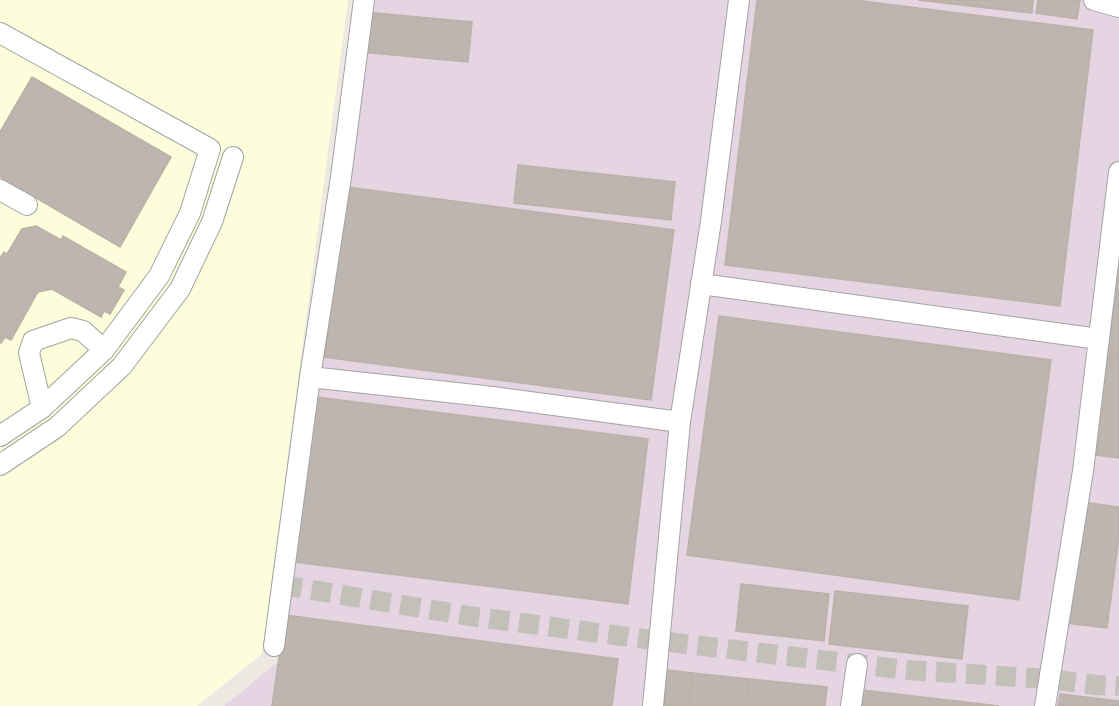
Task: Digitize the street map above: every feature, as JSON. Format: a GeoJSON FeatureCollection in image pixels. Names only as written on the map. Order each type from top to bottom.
{"type":"FeatureCollection","features":[{"type":"Feature","properties":{"kind":"lane"},"geometry":{"type":"LineString","coordinates":[[274,646],[364,0]]}},
{"type":"Feature","properties":{"kind":"lane"},"geometry":{"type":"LineString","coordinates":[[653,706],[680,422],[711,221],[739,0]]}},
{"type":"Feature","properties":{"kind":"lane"},"geometry":{"type":"LineString","coordinates":[[1094,0],[1119,7]]}},
{"type":"Feature","properties":{"kind":"lane"},"geometry":{"type":"LineString","coordinates":[[0,33],[210,149],[190,213],[159,276],[104,350],[42,408],[0,436]]}},
{"type":"Feature","properties":{"kind":"lane"},"geometry":{"type":"LineString","coordinates":[[0,465],[57,427],[122,366],[180,289],[212,222],[233,157]]}},
{"type":"Feature","properties":{"kind":"lane"},"geometry":{"type":"LineString","coordinates":[[1045,706],[1083,471],[1099,339],[1115,246],[1119,172]]}},
{"type":"Feature","properties":{"kind":"lane"},"geometry":{"type":"LineString","coordinates":[[0,190],[27,205]]}},
{"type":"Feature","properties":{"kind":"lane"},"geometry":{"type":"LineString","coordinates":[[701,284],[1099,339]]}},
{"type":"Feature","properties":{"kind":"lane"},"geometry":{"type":"LineString","coordinates":[[42,408],[29,353],[33,341],[71,328],[83,331],[104,350]]}},
{"type":"Feature","properties":{"kind":"lane"},"geometry":{"type":"LineString","coordinates":[[310,377],[493,397],[680,422]]}},
{"type":"Feature","properties":{"kind":"lane"},"geometry":{"type":"LineString","coordinates":[[851,706],[857,664]]}},
{"type":"Feature","properties":{"kind":"shaded area"},"geometry":{"type":"Polygon","coordinates":[[[0,0],[348,0],[262,654],[197,706],[0,706],[0,0]]]}},
{"type":"Feature","properties":{"kind":"shaded area"},"geometry":{"type":"Polygon","coordinates":[[[367,0],[1090,0],[1119,3],[1119,706],[224,706],[279,661],[367,0]]]}},
{"type":"Feature","properties":{"kind":"building"},"geometry":{"type":"Polygon","coordinates":[[[757,0],[854,0],[1093,30],[1060,306],[725,265],[757,0]]]}},
{"type":"Feature","properties":{"kind":"building"},"geometry":{"type":"Polygon","coordinates":[[[918,0],[1033,0],[1032,13],[918,0]]]}},
{"type":"Feature","properties":{"kind":"building"},"geometry":{"type":"Polygon","coordinates":[[[1038,0],[1080,0],[1077,19],[1036,13],[1038,0]]]}},
{"type":"Feature","properties":{"kind":"building"},"geometry":{"type":"Polygon","coordinates":[[[364,12],[472,22],[468,62],[361,52],[364,12]]]}},
{"type":"Feature","properties":{"kind":"building"},"geometry":{"type":"Polygon","coordinates":[[[32,77],[171,157],[120,247],[0,177],[0,132],[32,77]]]}},
{"type":"Feature","properties":{"kind":"building"},"geometry":{"type":"Polygon","coordinates":[[[518,165],[675,182],[671,220],[514,203],[518,165]]]}},
{"type":"Feature","properties":{"kind":"building"},"geometry":{"type":"Polygon","coordinates":[[[347,187],[674,230],[651,400],[324,357],[347,187]]]}},
{"type":"Feature","properties":{"kind":"building"},"geometry":{"type":"Polygon","coordinates":[[[36,226],[61,240],[63,236],[126,272],[118,287],[124,290],[110,314],[104,311],[101,317],[52,289],[38,292],[11,340],[5,337],[1,343],[0,258],[4,252],[7,254],[22,229],[36,226]]]}},
{"type":"Feature","properties":{"kind":"building"},"geometry":{"type":"Polygon","coordinates":[[[1114,261],[1119,262],[1119,360],[1101,358],[1114,261]]]}},
{"type":"Feature","properties":{"kind":"building"},"geometry":{"type":"Polygon","coordinates":[[[719,316],[1051,360],[1019,600],[687,555],[719,316]]]}},
{"type":"Feature","properties":{"kind":"building"},"geometry":{"type":"Polygon","coordinates":[[[1101,358],[1119,360],[1119,458],[1088,454],[1101,358]]]}},
{"type":"Feature","properties":{"kind":"building"},"geometry":{"type":"Polygon","coordinates":[[[316,397],[648,439],[628,604],[295,562],[316,397]]]}},
{"type":"Feature","properties":{"kind":"building"},"geometry":{"type":"Polygon","coordinates":[[[1082,502],[1119,507],[1119,537],[1107,628],[1066,623],[1082,502]]]}},
{"type":"Feature","properties":{"kind":"building"},"geometry":{"type":"Polygon","coordinates":[[[741,584],[829,594],[824,641],[736,631],[741,584]]]}},
{"type":"Feature","properties":{"kind":"building"},"geometry":{"type":"Polygon","coordinates":[[[835,591],[968,606],[962,659],[829,644],[835,591]]]}},
{"type":"Feature","properties":{"kind":"building"},"geometry":{"type":"Polygon","coordinates":[[[285,615],[618,659],[612,706],[272,706],[285,615]]]}},
{"type":"Feature","properties":{"kind":"building"},"geometry":{"type":"Polygon","coordinates":[[[667,670],[692,673],[689,706],[664,706],[667,670]]]}},
{"type":"Feature","properties":{"kind":"building"},"geometry":{"type":"Polygon","coordinates":[[[692,673],[749,679],[746,706],[689,706],[692,673]]]}},
{"type":"Feature","properties":{"kind":"building"},"geometry":{"type":"Polygon","coordinates":[[[749,679],[827,687],[825,706],[746,706],[749,679]]]}},
{"type":"Feature","properties":{"kind":"building"},"geometry":{"type":"Polygon","coordinates":[[[862,690],[999,706],[860,706],[862,690]]]}},
{"type":"Feature","properties":{"kind":"building"},"geometry":{"type":"Polygon","coordinates":[[[1060,694],[1119,701],[1119,706],[1058,706],[1060,694]]]}},
{"type":"Feature","properties":{"kind":"tunnel"},"geometry":{"type":"LineString","coordinates":[[282,585],[476,617],[660,641],[907,670],[1119,686]]}}]}
